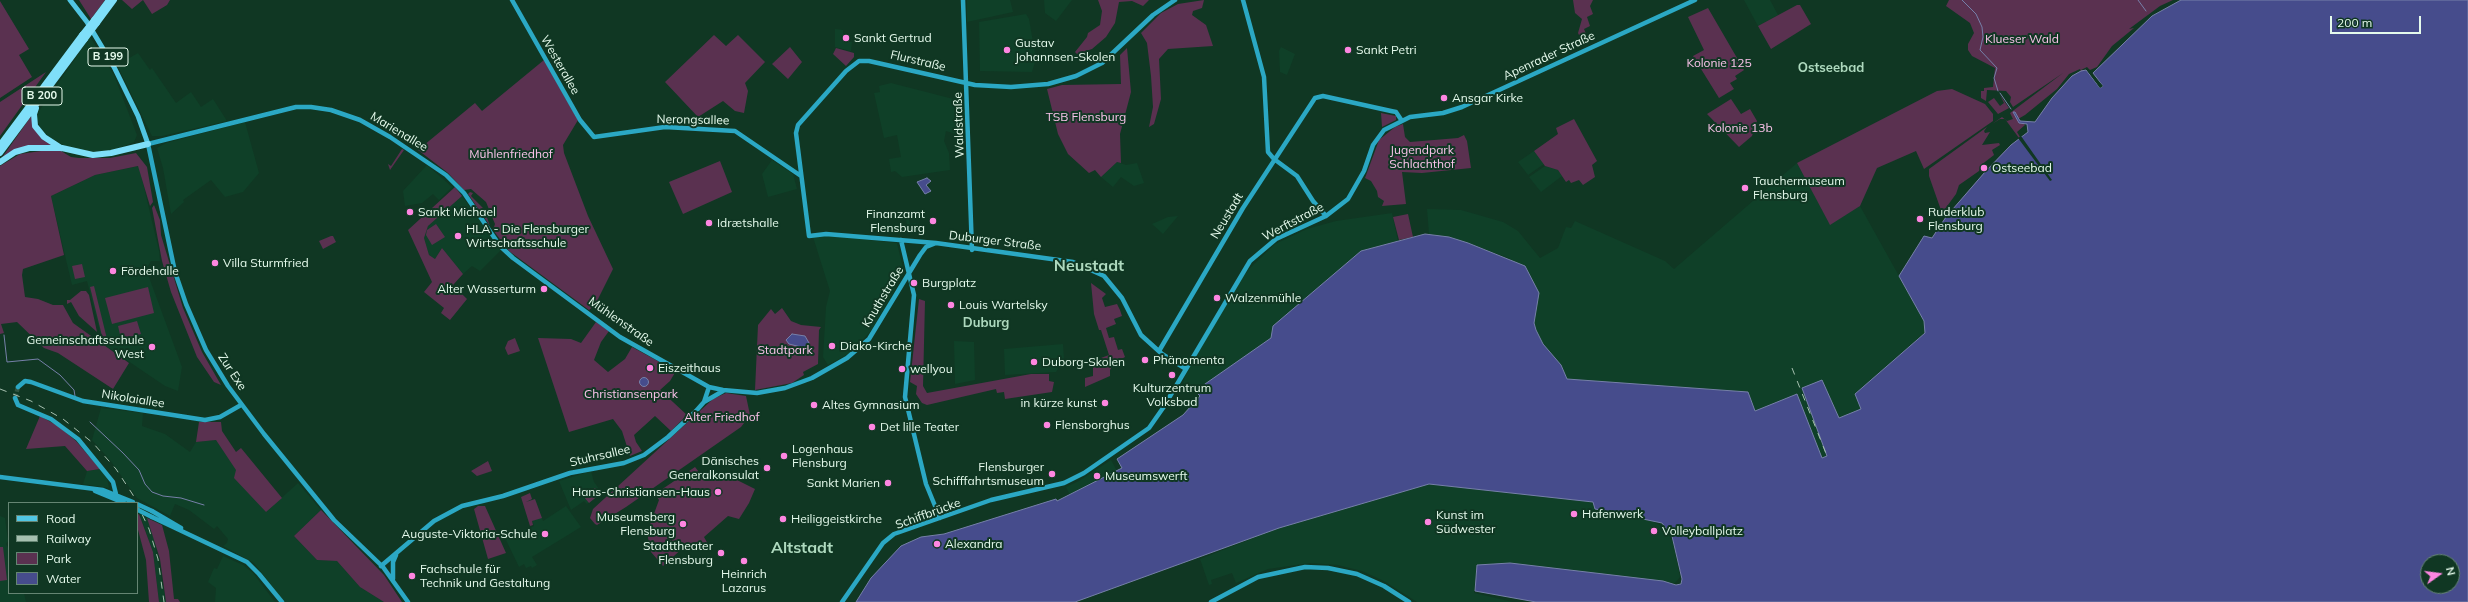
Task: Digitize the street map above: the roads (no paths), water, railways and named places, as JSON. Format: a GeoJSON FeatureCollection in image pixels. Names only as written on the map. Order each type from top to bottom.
{"type":"FeatureCollection","features":[{"type":"Feature","properties":{"kind":"highway","name":"B 199"},"geometry":{"type":"LineString","coordinates":[[0,145],[84,37],[108,0]]}},
{"type":"Feature","properties":{"kind":"highway"},"geometry":{"type":"LineString","coordinates":[[95,21],[114,0]]}},
{"type":"Feature","properties":{"kind":"highway","name":"B 200"},"geometry":{"type":"LineString","coordinates":[[0,153],[84,37]]}},
{"type":"Feature","properties":{"kind":"highway"},"geometry":{"type":"LineString","coordinates":[[41,98],[34,114],[35,126],[44,137],[62,148],[83,154],[98,155],[148,144]]}},
{"type":"Feature","properties":{"kind":"highway"},"geometry":{"type":"LineString","coordinates":[[0,162],[15,152],[29,148],[62,148]]}},
{"type":"Feature","properties":{"kind":"main road","name":"B 199"},"geometry":{"type":"LineString","coordinates":[[70,0],[87,22],[114,68],[138,116],[148,144]]}},
{"type":"Feature","properties":{"kind":"main road","name":"Westerallee"},"geometry":{"type":"LineString","coordinates":[[512,0],[580,120],[594,137]]}},
{"type":"Feature","properties":{"kind":"main road","name":"Waldstraße"},"geometry":{"type":"LineString","coordinates":[[963,0],[972,250]]}},
{"type":"Feature","properties":{"kind":"main road","name":"Flurstraße"},"geometry":{"type":"LineString","coordinates":[[801,176],[796,138],[798,125],[846,70],[855,63],[864,60],[967,83],[1023,87],[1050,84],[1076,76],[1107,60],[1153,14],[1175,0]]}},
{"type":"Feature","properties":{"kind":"main road"},"geometry":{"type":"LineString","coordinates":[[1243,0],[1264,77],[1267,147],[1274,159],[1297,176],[1313,201],[1326,216]]}},
{"type":"Feature","properties":{"kind":"main road","name":"Apenrader Straße"},"geometry":{"type":"LineString","coordinates":[[1402,121],[1462,107],[1695,0]]}},
{"type":"Feature","properties":{"kind":"main road","name":"Neustadt"},"geometry":{"type":"LineString","coordinates":[[1159,351],[1243,208],[1315,98],[1319,96],[1396,112],[1402,121]]}},
{"type":"Feature","properties":{"kind":"main road","name":"Marienallee"},"geometry":{"type":"LineString","coordinates":[[148,144],[296,107],[317,107],[335,111],[371,125],[441,171],[472,203],[504,250],[526,267]]}},
{"type":"Feature","properties":{"kind":"main road","name":"Werftstraße"},"geometry":{"type":"LineString","coordinates":[[1186,369],[1240,276],[1255,256],[1276,239],[1326,216],[1342,205],[1354,191],[1367,166],[1376,139],[1384,130],[1402,121]]}},
{"type":"Feature","properties":{"kind":"main road","name":"Nerongsallee"},"geometry":{"type":"LineString","coordinates":[[594,137],[665,127],[735,131],[801,176]]}},
{"type":"Feature","properties":{"kind":"main road","name":"Zur Exe"},"geometry":{"type":"LineString","coordinates":[[148,144],[153,159],[168,245],[181,291],[206,350],[241,405],[334,520],[394,580],[408,602]]}},
{"type":"Feature","properties":{"kind":"main road","name":"Duburger Straße"},"geometry":{"type":"LineString","coordinates":[[801,176],[809,236],[826,234],[936,243],[972,250],[1061,259],[1099,273],[1122,298],[1141,335],[1159,351],[1186,369]]}},
{"type":"Feature","properties":{"kind":"main road"},"geometry":{"type":"LineString","coordinates":[[901,240],[914,295],[905,398],[920,457],[940,518]]}},
{"type":"Feature","properties":{"kind":"main road"},"geometry":{"type":"LineString","coordinates":[[915,242],[921,249],[920,255]]}},
{"type":"Feature","properties":{"kind":"main road","name":"Knuthstraße"},"geometry":{"type":"LineString","coordinates":[[723,390],[749,393],[770,391],[800,384],[821,374],[847,358],[869,339],[920,255],[926,247],[936,243]]}},
{"type":"Feature","properties":{"kind":"main road","name":"Mühlenstraße"},"geometry":{"type":"LineString","coordinates":[[526,267],[620,337],[709,387],[723,390]]}},
{"type":"Feature","properties":{"kind":"main road","name":"Schiffbrücke"},"geometry":{"type":"LineString","coordinates":[[842,602],[879,550],[896,536],[940,518],[991,500],[1036,490],[1075,478],[1142,434],[1157,418],[1186,369]]}},
{"type":"Feature","properties":{"kind":"main road","name":"Nikolaiallee"},"geometry":{"type":"LineString","coordinates":[[19,385],[31,382],[83,401],[205,420],[220,418],[241,405]]}},
{"type":"Feature","properties":{"kind":"main road","name":"Stuhrsallee"},"geometry":{"type":"LineString","coordinates":[[396,556],[439,517],[468,504],[503,496],[570,473],[618,464],[640,457],[668,437],[704,402],[709,387]]}},
{"type":"Feature","properties":{"kind":"main road"},"geometry":{"type":"LineString","coordinates":[[704,402],[723,390]]}},
{"type":"Feature","properties":{"kind":"main road"},"geometry":{"type":"LineString","coordinates":[[14,398],[18,405],[51,419],[78,439],[108,474],[115,496],[123,502]]}},
{"type":"Feature","properties":{"kind":"main road"},"geometry":{"type":"LineString","coordinates":[[0,477],[90,489],[132,502]]}},
{"type":"Feature","properties":{"kind":"main road"},"geometry":{"type":"LineString","coordinates":[[138,504],[185,531]]}},
{"type":"Feature","properties":{"kind":"main road"},"geometry":{"type":"LineString","coordinates":[[138,510],[185,531],[247,562],[259,574],[281,602]]}},
{"type":"Feature","properties":{"kind":"main road"},"geometry":{"type":"LineString","coordinates":[[382,567],[396,556]]}},
{"type":"Feature","properties":{"kind":"main road"},"geometry":{"type":"LineString","coordinates":[[394,580],[393,562],[396,556]]}},
{"type":"Feature","properties":{"kind":"main road"},"geometry":{"type":"LineString","coordinates":[[382,567],[393,562]]}},
{"type":"Feature","properties":{"kind":"main road"},"geometry":{"type":"LineString","coordinates":[[1210,602],[1258,577],[1288,569],[1313,567],[1353,573],[1384,586],[1409,602]]}},
{"type":"Feature","properties":{"kind":"water"},"geometry":{"type":"Polygon","coordinates":[[[2181,0],[2468,0],[2468,602],[1536,602],[1475,591],[1477,565],[1510,563],[1663,581],[1676,585],[1681,584],[1682,579],[1672,536],[1662,523],[1595,509],[1593,502],[1429,484],[1279,528],[1075,602],[856,602],[871,578],[901,546],[921,537],[944,534],[1056,499],[1057,501],[1122,468],[1117,459],[1183,415],[1200,396],[1195,391],[1271,338],[1273,326],[1361,251],[1425,234],[1449,237],[1468,243],[1525,266],[1539,293],[1534,323],[1536,330],[1543,344],[1561,365],[1567,379],[1748,392],[1755,411],[1797,394],[1822,458],[1827,456],[1802,388],[1822,380],[1839,418],[1861,409],[1855,394],[1925,333],[1924,321],[1899,276],[1924,236],[1932,238],[1946,217],[1985,172],[2011,145],[2028,132],[2027,124],[2019,123],[2013,112],[2015,112],[2020,121],[2035,122],[2052,98],[2072,76],[2081,71],[2086,70],[2100,88],[2103,86],[2093,73],[2152,16],[2181,0]]]}},
{"type":"Feature","properties":{"kind":"water"},"geometry":{"type":"Polygon","coordinates":[[[927,178],[931,181],[926,185],[931,191],[925,194],[917,182],[927,178]]]}},
{"type":"Feature","properties":{"kind":"water"},"geometry":{"type":"Polygon","coordinates":[[[792,334],[805,336],[809,343],[810,355],[805,348],[789,344],[786,340],[792,334]]]}},
{"type":"Feature","properties":{"kind":"water"},"geometry":{"type":"Polygon","coordinates":[[[642,378],[646,378],[648,382],[646,386],[642,386],[640,384],[640,380],[642,378]]]}},
{"type":"Feature","properties":{"kind":"waterway"},"geometry":{"type":"LineString","coordinates":[[1962,0],[1976,14],[1982,27],[1983,37],[1980,50],[1997,68],[1994,78],[1998,91]]}},
{"type":"Feature","properties":{"kind":"waterway"},"geometry":{"type":"LineString","coordinates":[[2138,0],[2146,11]]}},
{"type":"Feature","properties":{"kind":"waterway"},"geometry":{"type":"LineString","coordinates":[[2000,93],[2011,109]]}},
{"type":"Feature","properties":{"kind":"waterway"},"geometry":{"type":"LineString","coordinates":[[4,335],[7,362],[38,359],[60,375],[74,390],[75,396]]}},
{"type":"Feature","properties":{"kind":"waterway"},"geometry":{"type":"LineString","coordinates":[[90,422],[139,470],[145,484],[152,492],[163,496],[181,498],[204,505]]}},
{"type":"Feature","properties":{"kind":"tunnel"},"geometry":{"type":"LineString","coordinates":[[15,398],[18,387]]}},
{"type":"Feature","properties":{"kind":"railway"},"geometry":{"type":"LineString","coordinates":[[1792,368],[1827,456]]}},
{"type":"Feature","properties":{"kind":"railway"},"geometry":{"type":"LineString","coordinates":[[0,389],[31,401],[63,419],[93,443],[116,469],[136,502]]}},
{"type":"Feature","properties":{"kind":"railway"},"geometry":{"type":"LineString","coordinates":[[138,506],[149,529],[158,559],[164,602]]}},
{"type":"Feature","properties":{"kind":"place","name":"Sankt Gertrud"},"geometry":{"type":"Point","coordinates":[846,38]}},
{"type":"Feature","properties":{"kind":"place","name":"Gustav Johannsen-Skolen"},"geometry":{"type":"Point","coordinates":[1007,50]}},
{"type":"Feature","properties":{"kind":"place","name":"Sankt Petri"},"geometry":{"type":"Point","coordinates":[1348,50]}},
{"type":"Feature","properties":{"kind":"place","name":"Ansgar Kirke"},"geometry":{"type":"Point","coordinates":[1444,98]}},
{"type":"Feature","properties":{"kind":"place","name":"Ostseebad"},"geometry":{"type":"Point","coordinates":[1984,168]}},
{"type":"Feature","properties":{"kind":"place","name":"Tauchermuseum Flensburg"},"geometry":{"type":"Point","coordinates":[1745,188]}},
{"type":"Feature","properties":{"kind":"place","name":"Sankt Michael"},"geometry":{"type":"Point","coordinates":[410,212]}},
{"type":"Feature","properties":{"kind":"place","name":"Ruderklub Flensburg"},"geometry":{"type":"Point","coordinates":[1920,219]}},
{"type":"Feature","properties":{"kind":"place","name":"Finanzamt Flensburg"},"geometry":{"type":"Point","coordinates":[933,221]}},
{"type":"Feature","properties":{"kind":"place","name":"Idrætshalle"},"geometry":{"type":"Point","coordinates":[709,223]}},
{"type":"Feature","properties":{"kind":"place","name":"HLA - Die Flensburger Wirtschaftsschule"},"geometry":{"type":"Point","coordinates":[458,236]}},
{"type":"Feature","properties":{"kind":"place","name":"Villa Sturmfried"},"geometry":{"type":"Point","coordinates":[215,263]}},
{"type":"Feature","properties":{"kind":"place","name":"Fördehalle"},"geometry":{"type":"Point","coordinates":[113,271]}},
{"type":"Feature","properties":{"kind":"place","name":"Burgplatz"},"geometry":{"type":"Point","coordinates":[914,283]}},
{"type":"Feature","properties":{"kind":"place","name":"Alter Wasserturm"},"geometry":{"type":"Point","coordinates":[544,289]}},
{"type":"Feature","properties":{"kind":"place","name":"Walzenmühle"},"geometry":{"type":"Point","coordinates":[1217,298]}},
{"type":"Feature","properties":{"kind":"place","name":"Louis Wartelsky"},"geometry":{"type":"Point","coordinates":[951,305]}},
{"type":"Feature","properties":{"kind":"place","name":"Diako-Kirche"},"geometry":{"type":"Point","coordinates":[832,346]}},
{"type":"Feature","properties":{"kind":"place","name":"Gemeinschaftsschule West"},"geometry":{"type":"Point","coordinates":[152,347]}},
{"type":"Feature","properties":{"kind":"place","name":"Phänomenta"},"geometry":{"type":"Point","coordinates":[1145,360]}},
{"type":"Feature","properties":{"kind":"place","name":"Duborg-Skolen"},"geometry":{"type":"Point","coordinates":[1034,362]}},
{"type":"Feature","properties":{"kind":"place","name":"Eiszeithaus"},"geometry":{"type":"Point","coordinates":[650,368]}},
{"type":"Feature","properties":{"kind":"place","name":"wellyou"},"geometry":{"type":"Point","coordinates":[902,369]}},
{"type":"Feature","properties":{"kind":"place","name":"Kulturzentrum Volksbad"},"geometry":{"type":"Point","coordinates":[1172,375]}},
{"type":"Feature","properties":{"kind":"place","name":"in kürze kunst"},"geometry":{"type":"Point","coordinates":[1105,403]}},
{"type":"Feature","properties":{"kind":"place","name":"Altes Gymnasium"},"geometry":{"type":"Point","coordinates":[814,405]}},
{"type":"Feature","properties":{"kind":"place","name":"Flensborghus"},"geometry":{"type":"Point","coordinates":[1047,425]}},
{"type":"Feature","properties":{"kind":"place","name":"Det lille Teater"},"geometry":{"type":"Point","coordinates":[872,427]}},
{"type":"Feature","properties":{"kind":"place","name":"Logenhaus Flensburg"},"geometry":{"type":"Point","coordinates":[784,456]}},
{"type":"Feature","properties":{"kind":"place","name":"Dänisches Generalkonsulat"},"geometry":{"type":"Point","coordinates":[767,468]}},
{"type":"Feature","properties":{"kind":"place","name":"Flensburger Schifffahrtsmuseum"},"geometry":{"type":"Point","coordinates":[1052,474]}},
{"type":"Feature","properties":{"kind":"place","name":"Museumswerft"},"geometry":{"type":"Point","coordinates":[1097,476]}},
{"type":"Feature","properties":{"kind":"place","name":"Sankt Marien"},"geometry":{"type":"Point","coordinates":[888,483]}},
{"type":"Feature","properties":{"kind":"place","name":"Hans-Christiansen-Haus"},"geometry":{"type":"Point","coordinates":[718,492]}},
{"type":"Feature","properties":{"kind":"place","name":"Hafenwerk"},"geometry":{"type":"Point","coordinates":[1574,514]}},
{"type":"Feature","properties":{"kind":"place","name":"Heiliggeistkirche"},"geometry":{"type":"Point","coordinates":[783,519]}},
{"type":"Feature","properties":{"kind":"place","name":"Kunst im Südwester"},"geometry":{"type":"Point","coordinates":[1428,522]}},
{"type":"Feature","properties":{"kind":"place","name":"Museumsberg Flensburg"},"geometry":{"type":"Point","coordinates":[683,524]}},
{"type":"Feature","properties":{"kind":"place","name":"Volleyballplatz"},"geometry":{"type":"Point","coordinates":[1654,531]}},
{"type":"Feature","properties":{"kind":"place","name":"Auguste-Viktoria-Schule"},"geometry":{"type":"Point","coordinates":[545,534]}},
{"type":"Feature","properties":{"kind":"place","name":"Alexandra"},"geometry":{"type":"Point","coordinates":[937,544]}},
{"type":"Feature","properties":{"kind":"place","name":"Stadttheater Flensburg"},"geometry":{"type":"Point","coordinates":[721,553]}},
{"type":"Feature","properties":{"kind":"place","name":"Heinrich Lazarus"},"geometry":{"type":"Point","coordinates":[744,561]}},
{"type":"Feature","properties":{"kind":"place","name":"Fachschule für Technik und Gestaltung"},"geometry":{"type":"Point","coordinates":[412,576]}},
{"type":"Feature","properties":{"kind":"district","name":"Ostseebad"},"geometry":{"type":"Point","coordinates":[1831,68]}},
{"type":"Feature","properties":{"kind":"district","name":"Neustadt"},"geometry":{"type":"Point","coordinates":[1089,266]}},
{"type":"Feature","properties":{"kind":"district","name":"Duburg"},"geometry":{"type":"Point","coordinates":[986,323]}},
{"type":"Feature","properties":{"kind":"district","name":"Altstadt"},"geometry":{"type":"Point","coordinates":[802,548]}},
{"type":"Feature","properties":{"kind":"park label","name":"Klueser Wald"},"geometry":{"type":"Point","coordinates":[2022,39]}},
{"type":"Feature","properties":{"kind":"park label","name":"Kolonie 125"},"geometry":{"type":"Point","coordinates":[1719,63]}},
{"type":"Feature","properties":{"kind":"park label","name":"TSB Flensburg"},"geometry":{"type":"Point","coordinates":[1086,117]}},
{"type":"Feature","properties":{"kind":"park label","name":"Kolonie 13b"},"geometry":{"type":"Point","coordinates":[1740,128]}},
{"type":"Feature","properties":{"kind":"park label","name":"Mühlenfriedhof"},"geometry":{"type":"Point","coordinates":[511,154]}},
{"type":"Feature","properties":{"kind":"park label","name":"Jugendpark Schlachthof"},"geometry":{"type":"Point","coordinates":[1422,157]}},
{"type":"Feature","properties":{"kind":"park label","name":"Stadtpark"},"geometry":{"type":"Point","coordinates":[785,350]}},
{"type":"Feature","properties":{"kind":"park label","name":"Christiansenpark"},"geometry":{"type":"Point","coordinates":[631,394]}},
{"type":"Feature","properties":{"kind":"park label","name":"Alter Friedhof"},"geometry":{"type":"Point","coordinates":[722,417]}}]}
